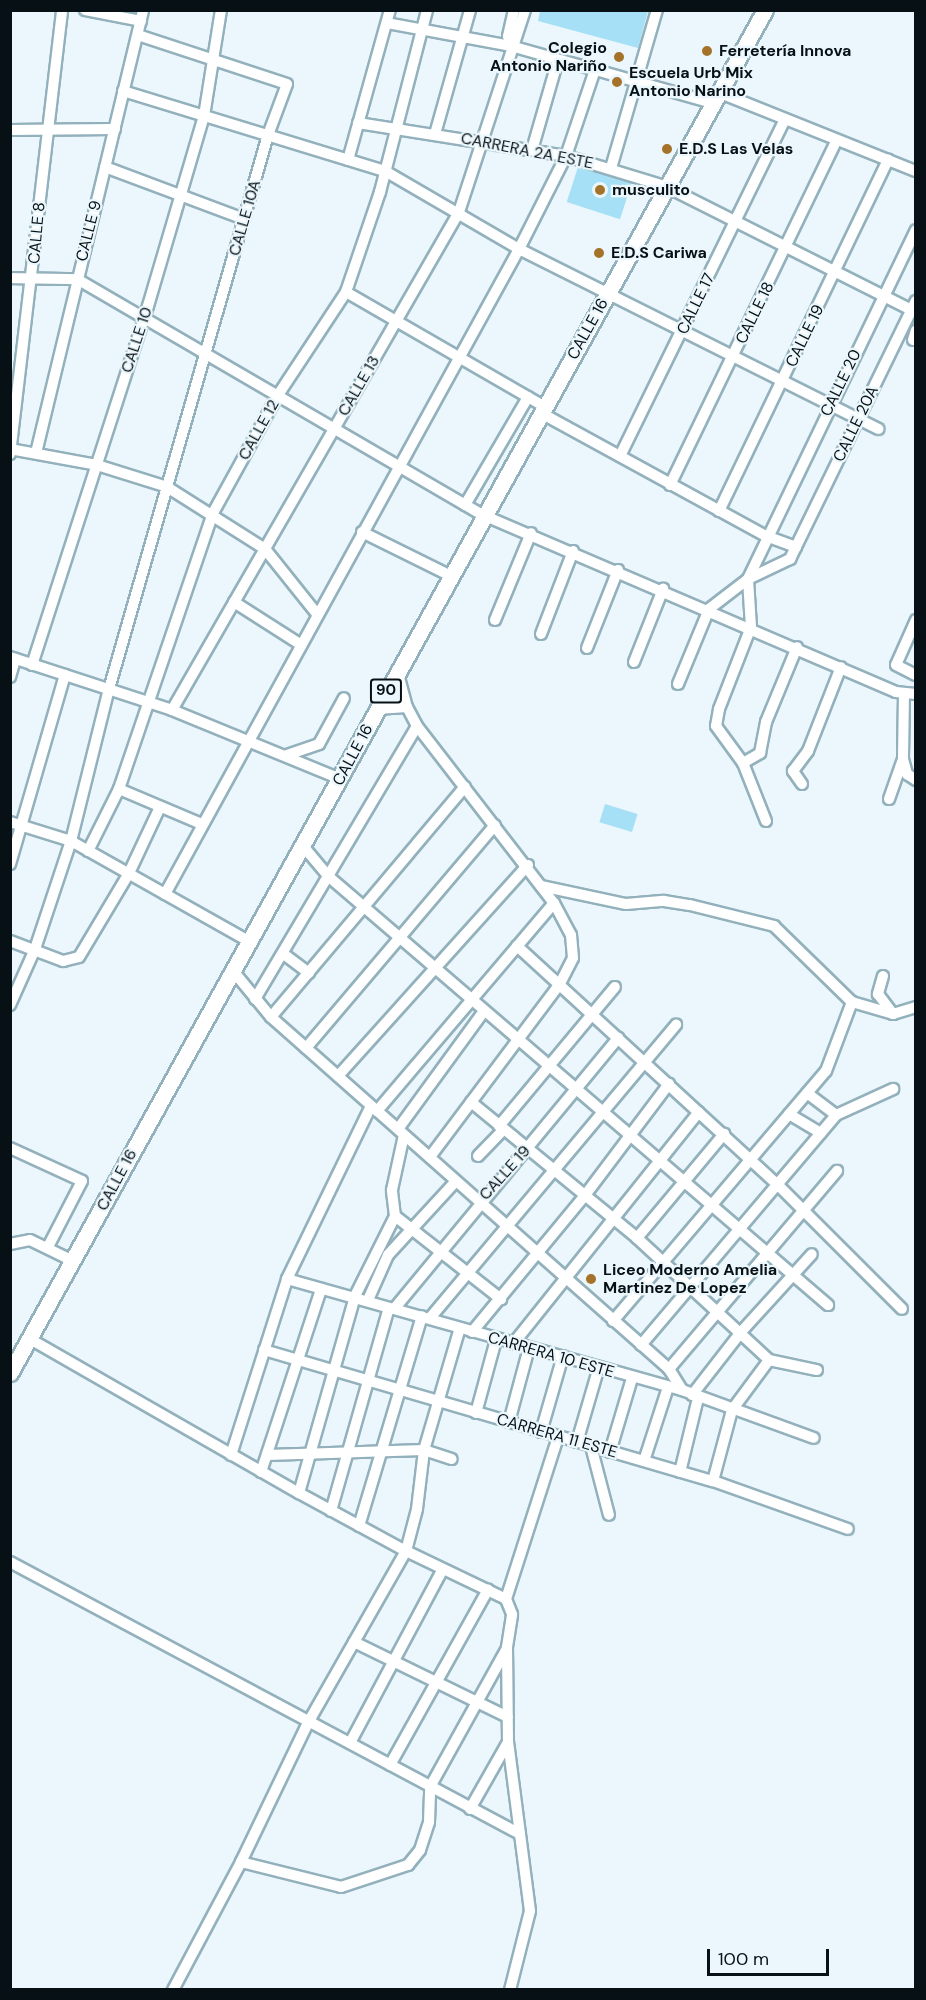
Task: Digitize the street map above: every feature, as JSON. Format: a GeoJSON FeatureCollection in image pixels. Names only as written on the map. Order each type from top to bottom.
{"type":"FeatureCollection","features":[{"type":"Feature","properties":{"kind":"highway","name":"CALLE 16"},"geometry":{"type":"LineString","coordinates":[[12,1368],[30,1339],[58,1253],[234,972],[449,575],[765,10]]}},
{"type":"Feature","properties":{"kind":"street","name":"CALLE 8"},"geometry":{"type":"LineString","coordinates":[[11,451],[33,277],[46,130],[62,10]]}},
{"type":"Feature","properties":{"kind":"street"},"geometry":{"type":"LineString","coordinates":[[85,10],[142,16]]}},
{"type":"Feature","properties":{"kind":"street","name":"CALLE 10"},"geometry":{"type":"LineString","coordinates":[[32,665],[145,316],[204,116],[221,10]]}},
{"type":"Feature","properties":{"kind":"street"},"geometry":{"type":"LineString","coordinates":[[348,160],[390,10]]}},
{"type":"Feature","properties":{"kind":"street","name":"CALLE 12"},"geometry":{"type":"LineString","coordinates":[[88,851],[118,789],[150,702],[213,513],[278,395],[346,292],[385,171],[427,10]]}},
{"type":"Feature","properties":{"kind":"street"},"geometry":{"type":"LineString","coordinates":[[435,134],[470,10]]}},
{"type":"Feature","properties":{"kind":"street","name":"CALLE 13"},"geometry":{"type":"LineString","coordinates":[[511,46],[508,36],[514,10]]}},
{"type":"Feature","properties":{"kind":"street","name":"CALLE 13"},"geometry":{"type":"LineString","coordinates":[[172,710],[459,212],[511,46],[525,10]]}},
{"type":"Feature","properties":{"kind":"street"},"geometry":{"type":"LineString","coordinates":[[611,168],[657,10]]}},
{"type":"Feature","properties":{"kind":"street","name":"CALLE 9"},"geometry":{"type":"LineString","coordinates":[[36,453],[142,16]]}},
{"type":"Feature","properties":{"kind":"street"},"geometry":{"type":"LineString","coordinates":[[387,23],[462,39],[511,46],[595,70],[715,98],[785,119],[915,171]]}},
{"type":"Feature","properties":{"kind":"street"},"geometry":{"type":"LineString","coordinates":[[138,35],[213,60]]}},
{"type":"Feature","properties":{"kind":"street","name":"CALLE 10A"},"geometry":{"type":"LineString","coordinates":[[10,1005],[35,949],[70,841],[109,689],[268,135],[287,84],[213,60]]}},
{"type":"Feature","properties":{"kind":"street"},"geometry":{"type":"LineString","coordinates":[[532,150],[558,60]]}},
{"type":"Feature","properties":{"kind":"street"},"geometry":{"type":"LineString","coordinates":[[165,894],[362,531],[519,249],[566,156],[595,70]]}},
{"type":"Feature","properties":{"kind":"street"},"geometry":{"type":"LineString","coordinates":[[123,91],[385,171],[519,249],[878,429]]}},
{"type":"Feature","properties":{"kind":"street","name":"CALLE 17"},"geometry":{"type":"LineString","coordinates":[[620,456],[785,119]]}},
{"type":"Feature","properties":{"kind":"street","name":"CARRERA 2A ESTE"},"geometry":{"type":"LineString","coordinates":[[358,123],[483,141],[566,156],[611,168],[665,186],[836,273],[914,308]]}},
{"type":"Feature","properties":{"kind":"street"},"geometry":{"type":"LineString","coordinates":[[10,130],[115,129]]}},
{"type":"Feature","properties":{"kind":"street","name":"CALLE 18"},"geometry":{"type":"LineString","coordinates":[[670,485],[735,356],[837,140]]}},
{"type":"Feature","properties":{"kind":"street","name":"CALLE 19"},"geometry":{"type":"LineString","coordinates":[[719,511],[836,273],[888,160]]}},
{"type":"Feature","properties":{"kind":"street"},"geometry":{"type":"LineString","coordinates":[[105,167],[244,219]]}},
{"type":"Feature","properties":{"kind":"street","name":"CALLE 20"},"geometry":{"type":"LineString","coordinates":[[748,579],[766,536],[915,230]]}},
{"type":"Feature","properties":{"kind":"street"},"geometry":{"type":"LineString","coordinates":[[10,278],[77,279],[145,316],[483,515],[531,533],[910,694],[903,759],[889,800]]}},
{"type":"Feature","properties":{"kind":"street"},"geometry":{"type":"LineString","coordinates":[[346,292],[528,397],[543,410],[670,485],[766,536],[796,547],[787,561],[748,579],[709,609],[678,684]]}},
{"type":"Feature","properties":{"kind":"street","name":"CALLE 20A"},"geometry":{"type":"LineString","coordinates":[[796,547],[914,308]]}},
{"type":"Feature","properties":{"kind":"street"},"geometry":{"type":"LineString","coordinates":[[465,505],[528,397]]}},
{"type":"Feature","properties":{"kind":"street"},"geometry":{"type":"LineString","coordinates":[[11,451],[36,453],[97,465],[167,487],[213,513],[265,549],[317,614]]}},
{"type":"Feature","properties":{"kind":"street"},"geometry":{"type":"LineString","coordinates":[[362,531],[449,575]]}},
{"type":"Feature","properties":{"kind":"street"},"geometry":{"type":"LineString","coordinates":[[495,620],[531,533]]}},
{"type":"Feature","properties":{"kind":"street"},"geometry":{"type":"LineString","coordinates":[[541,634],[573,551]]}},
{"type":"Feature","properties":{"kind":"street"},"geometry":{"type":"LineString","coordinates":[[587,648],[618,570]]}},
{"type":"Feature","properties":{"kind":"street"},"geometry":{"type":"LineString","coordinates":[[748,579],[752,627],[716,718],[716,726],[743,763],[766,821]]}},
{"type":"Feature","properties":{"kind":"street"},"geometry":{"type":"LineString","coordinates":[[634,662],[663,589]]}},
{"type":"Feature","properties":{"kind":"street"},"geometry":{"type":"LineString","coordinates":[[234,602],[300,644]]}},
{"type":"Feature","properties":{"kind":"street"},"geometry":{"type":"LineString","coordinates":[[915,620],[896,665],[915,675]]}},
{"type":"Feature","properties":{"kind":"street"},"geometry":{"type":"LineString","coordinates":[[743,763],[760,753],[766,722],[797,647]]}},
{"type":"Feature","properties":{"kind":"street"},"geometry":{"type":"LineString","coordinates":[[10,677],[13,658],[172,710],[287,755],[340,779]]}},
{"type":"Feature","properties":{"kind":"street"},"geometry":{"type":"LineString","coordinates":[[802,784],[793,771],[808,751],[842,667]]}},
{"type":"Feature","properties":{"kind":"street"},"geometry":{"type":"LineString","coordinates":[[397,670],[407,707],[417,726],[528,865],[554,903],[571,934],[573,958],[559,985],[430,1157]]}},
{"type":"Feature","properties":{"kind":"street"},"geometry":{"type":"LineString","coordinates":[[10,864],[16,823],[65,675]]}},
{"type":"Feature","properties":{"kind":"street"},"geometry":{"type":"LineString","coordinates":[[287,755],[319,744],[345,698]]}},
{"type":"Feature","properties":{"kind":"street"},"geometry":{"type":"LineString","coordinates":[[377,709],[407,707]]}},
{"type":"Feature","properties":{"kind":"street"},"geometry":{"type":"LineString","coordinates":[[255,999],[285,955],[328,876],[417,726]]}},
{"type":"Feature","properties":{"kind":"street"},"geometry":{"type":"LineString","coordinates":[[903,759],[907,774],[915,780]]}},
{"type":"Feature","properties":{"kind":"street"},"geometry":{"type":"LineString","coordinates":[[271,1017],[465,787]]}},
{"type":"Feature","properties":{"kind":"street"},"geometry":{"type":"LineString","coordinates":[[118,789],[202,824]]}},
{"type":"Feature","properties":{"kind":"street"},"geometry":{"type":"LineString","coordinates":[[10,941],[71,962],[79,957],[129,873],[160,807]]}},
{"type":"Feature","properties":{"kind":"street"},"geometry":{"type":"LineString","coordinates":[[16,823],[70,841],[250,942]]}},
{"type":"Feature","properties":{"kind":"street"},"geometry":{"type":"LineString","coordinates":[[306,1048],[495,825]]}},
{"type":"Feature","properties":{"kind":"street"},"geometry":{"type":"LineString","coordinates":[[303,846],[328,876],[658,1163],[738,1229],[790,1277],[828,1305]]}},
{"type":"Feature","properties":{"kind":"street"},"geometry":{"type":"LineString","coordinates":[[338,1076],[433,966],[528,865]]}},
{"type":"Feature","properties":{"kind":"street"},"geometry":{"type":"LineString","coordinates":[[541,886],[627,904],[664,901],[690,905],[774,926],[852,1002],[893,1014],[915,1007]]}},
{"type":"Feature","properties":{"kind":"street"},"geometry":{"type":"LineString","coordinates":[[231,1455],[287,1279],[374,1108],[554,903]]}},
{"type":"Feature","properties":{"kind":"street"},"geometry":{"type":"LineString","coordinates":[[517,946],[776,1183],[902,1310]]}},
{"type":"Feature","properties":{"kind":"street"},"geometry":{"type":"LineString","coordinates":[[285,955],[309,972]]}},
{"type":"Feature","properties":{"kind":"street"},"geometry":{"type":"LineString","coordinates":[[234,972],[271,1017],[669,1370],[690,1395]]}},
{"type":"Feature","properties":{"kind":"street"},"geometry":{"type":"LineString","coordinates":[[883,976],[878,994],[893,1014]]}},
{"type":"Feature","properties":{"kind":"street"},"geometry":{"type":"LineString","coordinates":[[478,1156],[615,987]]}},
{"type":"Feature","properties":{"kind":"street"},"geometry":{"type":"LineString","coordinates":[[613,1321],[826,1071],[852,1002]]}},
{"type":"Feature","properties":{"kind":"street"},"geometry":{"type":"LineString","coordinates":[[368,1300],[395,1216],[393,1190],[401,1132],[484,1011]]}},
{"type":"Feature","properties":{"kind":"street"},"geometry":{"type":"LineString","coordinates":[[449,1025],[464,1039]]}},
{"type":"Feature","properties":{"kind":"street"},"geometry":{"type":"LineString","coordinates":[[359,1526],[400,1389],[426,1317],[508,1228],[554,1173],[600,1112],[676,1025]]}},
{"type":"Feature","properties":{"kind":"street","name":"CALLE 19"},"geometry":{"type":"LineString","coordinates":[[331,1511],[392,1309],[618,1038]]}},
{"type":"Feature","properties":{"kind":"street"},"geometry":{"type":"LineString","coordinates":[[472,1332],[583,1198],[627,1136],[669,1084]]}},
{"type":"Feature","properties":{"kind":"street"},"geometry":{"type":"LineString","coordinates":[[641,1345],[836,1114],[893,1089]]}},
{"type":"Feature","properties":{"kind":"street"},"geometry":{"type":"LineString","coordinates":[[807,1093],[836,1114]]}},
{"type":"Feature","properties":{"kind":"street"},"geometry":{"type":"LineString","coordinates":[[471,1102],[583,1198],[637,1238],[769,1360],[817,1370]]}},
{"type":"Feature","properties":{"kind":"street"},"geometry":{"type":"LineString","coordinates":[[513,1344],[699,1112]]}},
{"type":"Feature","properties":{"kind":"street"},"geometry":{"type":"LineString","coordinates":[[789,1114],[821,1133]]}},
{"type":"Feature","properties":{"kind":"street"},"geometry":{"type":"LineString","coordinates":[[637,1238],[724,1134]]}},
{"type":"Feature","properties":{"kind":"street"},"geometry":{"type":"LineString","coordinates":[[10,1148],[82,1181],[58,1253],[30,1240],[10,1244]]}},
{"type":"Feature","properties":{"kind":"street"},"geometry":{"type":"LineString","coordinates":[[669,1370],[837,1171]]}},
{"type":"Feature","properties":{"kind":"street"},"geometry":{"type":"LineString","coordinates":[[299,1493],[336,1370],[355,1296],[383,1253],[410,1229],[456,1181]]}},
{"type":"Feature","properties":{"kind":"street"},"geometry":{"type":"LineString","coordinates":[[395,1216],[501,1299]]}},
{"type":"Feature","properties":{"kind":"street"},"geometry":{"type":"LineString","coordinates":[[680,1472],[690,1395],[741,1332],[812,1254]]}},
{"type":"Feature","properties":{"kind":"street","name":"CARRERA 10 ESTE"},"geometry":{"type":"LineString","coordinates":[[287,1279],[355,1296],[496,1340],[563,1356],[690,1395],[814,1438]]}},
{"type":"Feature","properties":{"kind":"street"},"geometry":{"type":"LineString","coordinates":[[261,1472],[321,1289]]}},
{"type":"Feature","properties":{"kind":"street"},"geometry":{"type":"LineString","coordinates":[[173,1989],[241,1862],[309,1721],[406,1551],[417,1509],[424,1450],[460,1328]]}},
{"type":"Feature","properties":{"kind":"street"},"geometry":{"type":"LineString","coordinates":[[30,1339],[331,1511],[406,1551],[506,1599]]}},
{"type":"Feature","properties":{"kind":"street"},"geometry":{"type":"LineString","coordinates":[[476,1413],[496,1340]]}},
{"type":"Feature","properties":{"kind":"street"},"geometry":{"type":"LineString","coordinates":[[509,1422],[529,1348]]}},
{"type":"Feature","properties":{"kind":"street","name":"CARRERA 11 ESTE"},"geometry":{"type":"LineString","coordinates":[[264,1350],[713,1481],[848,1529]]}},
{"type":"Feature","properties":{"kind":"street"},"geometry":{"type":"LineString","coordinates":[[541,1432],[563,1356]]}},
{"type":"Feature","properties":{"kind":"street"},"geometry":{"type":"LineString","coordinates":[[713,1481],[732,1410],[769,1360]]}},
{"type":"Feature","properties":{"kind":"street"},"geometry":{"type":"LineString","coordinates":[[577,1442],[599,1367]]}},
{"type":"Feature","properties":{"kind":"street"},"geometry":{"type":"LineString","coordinates":[[610,1452],[632,1378]]}},
{"type":"Feature","properties":{"kind":"street"},"geometry":{"type":"LineString","coordinates":[[644,1461],[668,1388]]}},
{"type":"Feature","properties":{"kind":"street"},"geometry":{"type":"LineString","coordinates":[[510,1989],[530,1911],[508,1742],[507,1647],[512,1614],[506,1599],[558,1437]]}},
{"type":"Feature","properties":{"kind":"street"},"geometry":{"type":"LineString","coordinates":[[591,1446],[609,1515]]}},
{"type":"Feature","properties":{"kind":"street"},"geometry":{"type":"LineString","coordinates":[[267,1455],[424,1450],[452,1459]]}},
{"type":"Feature","properties":{"kind":"street"},"geometry":{"type":"LineString","coordinates":[[10,1562],[520,1834]]}},
{"type":"Feature","properties":{"kind":"street"},"geometry":{"type":"LineString","coordinates":[[350,1743],[443,1569]]}},
{"type":"Feature","properties":{"kind":"street"},"geometry":{"type":"LineString","coordinates":[[390,1765],[488,1590]]}},
{"type":"Feature","properties":{"kind":"street"},"geometry":{"type":"LineString","coordinates":[[354,1642],[508,1718]]}},
{"type":"Feature","properties":{"kind":"street"},"geometry":{"type":"LineString","coordinates":[[241,1862],[341,1887],[408,1865],[420,1850],[429,1822],[430,1787],[507,1647]]}},
{"type":"Feature","properties":{"kind":"street"},"geometry":{"type":"LineString","coordinates":[[470,1809],[508,1742]]}},
{"type":"Feature","properties":{"kind":"shaded area"},"geometry":{"type":"Polygon","coordinates":[[[540,10],[648,11],[638,48],[538,21],[540,10]]]}},
{"type":"Feature","properties":{"kind":"shaded area","name":"musculito"},"geometry":{"type":"Polygon","coordinates":[[[580,161],[633,178],[620,219],[567,202],[580,161]]]}},
{"type":"Feature","properties":{"kind":"shaded area"},"geometry":{"type":"Polygon","coordinates":[[[605,804],[638,814],[632,832],[599,822],[605,804]]]}},
{"type":"Feature","properties":{"kind":"place","name":"Ferretería Innova"},"geometry":{"type":"Point","coordinates":[707,51]}},
{"type":"Feature","properties":{"kind":"place","name":"Colegio Antonio Nariño"},"geometry":{"type":"Point","coordinates":[619,57]}},
{"type":"Feature","properties":{"kind":"place","name":"Escuela Urb Mix Antonio Narino"},"geometry":{"type":"Point","coordinates":[617,82]}},
{"type":"Feature","properties":{"kind":"place","name":"E.D.S Las Velas"},"geometry":{"type":"Point","coordinates":[667,149]}},
{"type":"Feature","properties":{"kind":"place","name":"musculito"},"geometry":{"type":"Point","coordinates":[600,190]}},
{"type":"Feature","properties":{"kind":"place","name":"E.D.S Cariwa"},"geometry":{"type":"Point","coordinates":[599,253]}},
{"type":"Feature","properties":{"kind":"place","name":"Liceo Moderno Amelia Martinez De Lopez"},"geometry":{"type":"Point","coordinates":[591,1279]}}]}
